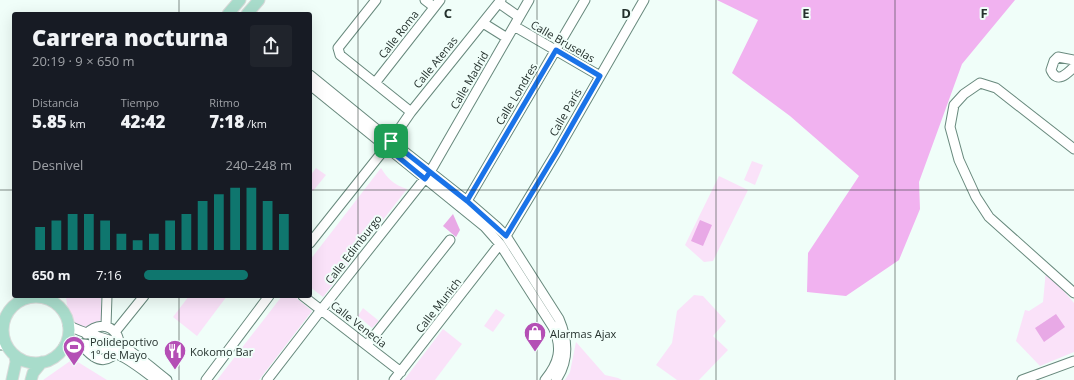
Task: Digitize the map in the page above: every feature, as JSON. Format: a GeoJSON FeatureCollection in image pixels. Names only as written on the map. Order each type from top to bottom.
{"type":"FeatureCollection","features":[{"type":"Feature","properties":{"kind":"main road"},"geometry":{"type":"LineString","coordinates":[[230,12],[240,0]]}},
{"type":"Feature","properties":{"kind":"main road"},"geometry":{"type":"LineString","coordinates":[[249,12],[259,0]]}},
{"type":"Feature","properties":{"kind":"main road"},"geometry":{"type":"LineString","coordinates":[[26,298],[12,308],[4,320],[2,330],[3,345],[15,356],[32,362],[42,362],[58,354],[64,346],[68,336],[68,325],[59,301],[45,298]]}},
{"type":"Feature","properties":{"kind":"main road"},"geometry":{"type":"LineString","coordinates":[[12,380],[16,362],[15,356]]}},
{"type":"Feature","properties":{"kind":"main road"},"geometry":{"type":"LineString","coordinates":[[31,380],[33,373],[42,362]]}},
{"type":"Feature","properties":{"kind":"street"},"geometry":{"type":"LineString","coordinates":[[376,0],[338,48],[340,56],[410,112]]}},
{"type":"Feature","properties":{"kind":"street"},"geometry":{"type":"LineString","coordinates":[[426,0],[437,4]]}},
{"type":"Feature","properties":{"kind":"street","name":"Calle Madrid"},"geometry":{"type":"LineString","coordinates":[[427,175],[529,0]]}},
{"type":"Feature","properties":{"kind":"street","name":"Calle Londres"},"geometry":{"type":"LineString","coordinates":[[467,201],[585,0]]}},
{"type":"Feature","properties":{"kind":"street","name":"Calle París"},"geometry":{"type":"LineString","coordinates":[[506,236],[556,153],[644,0]]}},
{"type":"Feature","properties":{"kind":"street"},"geometry":{"type":"LineString","coordinates":[[500,1],[519,16]]}},
{"type":"Feature","properties":{"kind":"street","name":"Calle Atenas"},"geometry":{"type":"LineString","coordinates":[[312,240],[388,144],[410,112],[500,1]]}},
{"type":"Feature","properties":{"kind":"street","name":"Calle Roma"},"geometry":{"type":"LineString","coordinates":[[375,83],[437,4]]}},
{"type":"Feature","properties":{"kind":"street"},"geometry":{"type":"LineString","coordinates":[[483,23],[507,38]]}},
{"type":"Feature","properties":{"kind":"street","name":"Calle Bruselas"},"geometry":{"type":"LineString","coordinates":[[514,26],[600,76]]}},
{"type":"Feature","properties":{"kind":"street"},"geometry":{"type":"LineString","coordinates":[[1074,60],[1058,58],[1054,61],[1051,70],[1052,74],[1056,77],[1061,77],[1074,67]]}},
{"type":"Feature","properties":{"kind":"street"},"geometry":{"type":"LineString","coordinates":[[312,77],[388,144]]}},
{"type":"Feature","properties":{"kind":"street"},"geometry":{"type":"LineString","coordinates":[[1074,149],[996,88],[980,83],[964,94],[954,105],[950,127],[959,160],[976,197],[989,217],[1074,293]]}},
{"type":"Feature","properties":{"kind":"street"},"geometry":{"type":"LineString","coordinates":[[312,87],[427,175],[485,227],[500,244],[553,327],[557,336],[559,349],[556,365],[545,380]]}},
{"type":"Feature","properties":{"kind":"street"},"geometry":{"type":"LineString","coordinates":[[427,175],[467,201],[506,236],[559,320],[565,333],[566,353],[565,362],[556,380]]}},
{"type":"Feature","properties":{"kind":"street","name":"Calle Edimburgo"},"geometry":{"type":"LineString","coordinates":[[267,380],[427,175]]}},
{"type":"Feature","properties":{"kind":"street"},"geometry":{"type":"LineString","coordinates":[[367,346],[450,240]]}},
{"type":"Feature","properties":{"kind":"street","name":"Calle Munich"},"geometry":{"type":"LineString","coordinates":[[394,380],[500,244]]}},
{"type":"Feature","properties":{"kind":"street"},"geometry":{"type":"LineString","coordinates":[[106,326],[107,298]]}},
{"type":"Feature","properties":{"kind":"street"},"geometry":{"type":"LineString","coordinates":[[115,332],[142,298]]}},
{"type":"Feature","properties":{"kind":"street"},"geometry":{"type":"LineString","coordinates":[[206,380],[268,298]]}},
{"type":"Feature","properties":{"kind":"street","name":"Calle Venecia"},"geometry":{"type":"LineString","coordinates":[[306,298],[401,372]]}},
{"type":"Feature","properties":{"kind":"street"},"geometry":{"type":"LineString","coordinates":[[68,325],[118,349],[132,353],[167,380]]}},
{"type":"Feature","properties":{"kind":"street"},"geometry":{"type":"LineString","coordinates":[[86,334],[91,328],[106,326],[115,332],[119,339],[118,349],[124,357],[156,380]]}},
{"type":"Feature","properties":{"kind":"street"},"geometry":{"type":"LineString","coordinates":[[64,346],[71,343],[110,350],[118,349]]}},
{"type":"Feature","properties":{"kind":"street"},"geometry":{"type":"LineString","coordinates":[[1022,380],[1074,361]]}},
{"type":"Feature","properties":{"kind":"shaded area"},"geometry":{"type":"Polygon","coordinates":[[[717,0],[1015,0],[962,64],[919,182],[920,209],[899,260],[846,296],[807,292],[808,253],[859,176],[790,116],[732,73],[758,20],[717,0]]]}},
{"type":"Feature","properties":{"kind":"shaded area"},"geometry":{"type":"Polygon","coordinates":[[[752,161],[763,165],[755,185],[744,180],[752,161]]]}},
{"type":"Feature","properties":{"kind":"shaded area"},"geometry":{"type":"Polygon","coordinates":[[[316,168],[326,175],[313,191],[312,190],[312,173],[316,168]]]}},
{"type":"Feature","properties":{"kind":"shaded area"},"geometry":{"type":"Polygon","coordinates":[[[381,168],[391,181],[407,189],[323,297],[312,289],[312,257],[381,168]]]}},
{"type":"Feature","properties":{"kind":"shaded area"},"geometry":{"type":"Polygon","coordinates":[[[719,176],[748,190],[713,261],[704,262],[685,245],[719,176]]]}},
{"type":"Feature","properties":{"kind":"shaded area"},"geometry":{"type":"Polygon","coordinates":[[[453,214],[460,230],[456,237],[443,226],[453,214]]]}},
{"type":"Feature","properties":{"kind":"shaded area"},"geometry":{"type":"Polygon","coordinates":[[[700,220],[712,225],[703,246],[691,241],[700,220]]]}},
{"type":"Feature","properties":{"kind":"shaded area"},"geometry":{"type":"Polygon","coordinates":[[[1046,270],[1074,303],[1074,352],[1040,366],[1016,341],[1025,310],[1029,311],[1043,302],[1046,270]]]}},
{"type":"Feature","properties":{"kind":"shaded area"},"geometry":{"type":"Polygon","coordinates":[[[694,295],[703,296],[726,321],[713,336],[728,350],[699,380],[677,380],[656,365],[672,343],[677,311],[694,295]]]}},
{"type":"Feature","properties":{"kind":"shaded area"},"geometry":{"type":"Polygon","coordinates":[[[66,298],[101,298],[101,320],[84,329],[77,326],[67,305],[66,298]]]}},
{"type":"Feature","properties":{"kind":"shaded area"},"geometry":{"type":"Polygon","coordinates":[[[187,298],[226,298],[197,336],[173,317],[187,298]]]}},
{"type":"Feature","properties":{"kind":"shaded area"},"geometry":{"type":"Polygon","coordinates":[[[280,298],[296,298],[312,311],[259,380],[217,380],[280,298]]]}},
{"type":"Feature","properties":{"kind":"shaded area"},"geometry":{"type":"Polygon","coordinates":[[[363,308],[379,321],[372,328],[358,316],[363,308]]]}},
{"type":"Feature","properties":{"kind":"shaded area"},"geometry":{"type":"Polygon","coordinates":[[[496,309],[505,315],[493,332],[484,326],[496,309]]]}},
{"type":"Feature","properties":{"kind":"shaded area"},"geometry":{"type":"Polygon","coordinates":[[[1056,314],[1065,327],[1044,342],[1035,328],[1056,314]]]}},
{"type":"Feature","properties":{"kind":"shaded area"},"geometry":{"type":"Polygon","coordinates":[[[443,329],[462,344],[435,380],[404,380],[443,329]]]}},
{"type":"Feature","properties":{"kind":"shaded area"},"geometry":{"type":"Polygon","coordinates":[[[576,342],[605,375],[622,380],[565,380],[570,372],[576,342]]]}},
{"type":"Feature","properties":{"kind":"shaded area","name":"Polideportivo 1º de Mayo"},"geometry":{"type":"Polygon","coordinates":[[[73,359],[107,380],[43,380],[73,359]]]}},
{"type":"Feature","properties":{"kind":"place","name":"Alarmas Ajax"},"geometry":{"type":"Point","coordinates":[535,352]}},
{"type":"Feature","properties":{"kind":"place","name":"Polideportivo 1º de Mayo"},"geometry":{"type":"Point","coordinates":[74,366]}},
{"type":"Feature","properties":{"kind":"place","name":"Kokomo Bar"},"geometry":{"type":"Point","coordinates":[175,370]}},
{"type":"Feature","properties":{"kind":"route"},"geometry":{"type":"LineString","coordinates":[[391,141],[386,147],[425,179],[430,172],[467,201],[506,236],[600,76],[556,50],[467,201],[391,141]]}}]}
